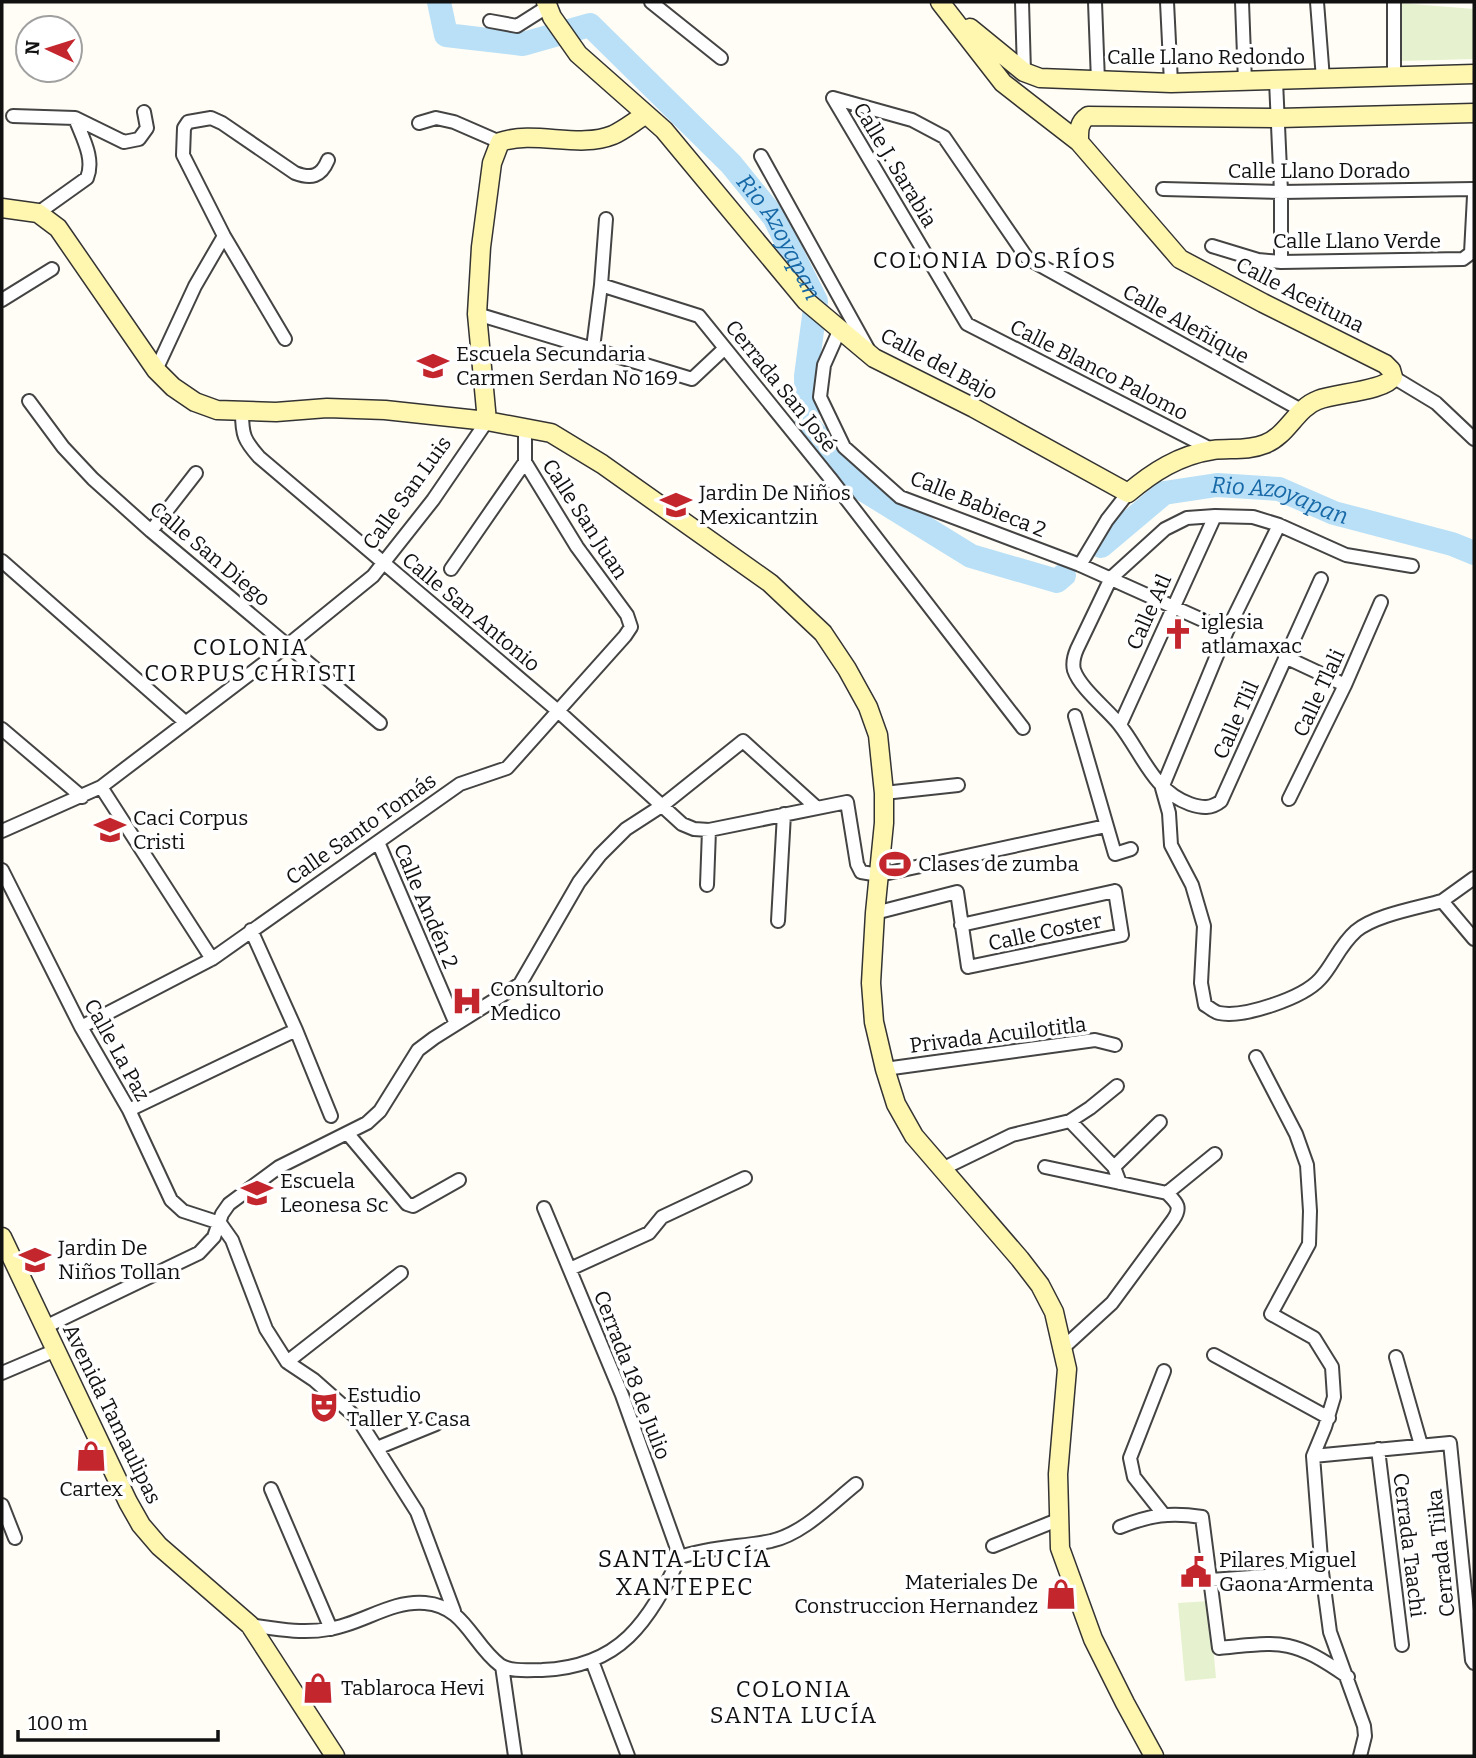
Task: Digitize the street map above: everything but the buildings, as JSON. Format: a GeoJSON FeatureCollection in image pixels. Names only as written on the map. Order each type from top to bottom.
{"type":"FeatureCollection","features":[{"type":"Feature","properties":{"kind":"street"},"geometry":{"type":"LineString","coordinates":[[650,2],[721,58]]}},
{"type":"Feature","properties":{"kind":"street"},"geometry":{"type":"LineString","coordinates":[[940,2],[1003,83],[1079,142]]}},
{"type":"Feature","properties":{"kind":"street"},"geometry":{"type":"LineString","coordinates":[[1022,2],[1024,72]]}},
{"type":"Feature","properties":{"kind":"street"},"geometry":{"type":"LineString","coordinates":[[1096,2],[1098,81]]}},
{"type":"Feature","properties":{"kind":"street"},"geometry":{"type":"LineString","coordinates":[[1167,2],[1171,83]]}},
{"type":"Feature","properties":{"kind":"street"},"geometry":{"type":"LineString","coordinates":[[1242,2],[1245,82]]}},
{"type":"Feature","properties":{"kind":"street"},"geometry":{"type":"LineString","coordinates":[[1317,2],[1323,79]]}},
{"type":"Feature","properties":{"kind":"street"},"geometry":{"type":"LineString","coordinates":[[1394,2],[1394,77]]}},
{"type":"Feature","properties":{"kind":"street"},"geometry":{"type":"LineString","coordinates":[[490,21],[517,26],[548,9]]}},
{"type":"Feature","properties":{"kind":"street","name":"Calle del Bajo"},"geometry":{"type":"LineString","coordinates":[[548,9],[578,54],[664,130],[806,301],[874,358],[974,408],[1128,493]]}},
{"type":"Feature","properties":{"kind":"street","name":"Calle Llano Redondo"},"geometry":{"type":"LineString","coordinates":[[956,21],[971,28],[1024,72],[1040,78],[1171,83],[1474,74]]}},
{"type":"Feature","properties":{"kind":"street"},"geometry":{"type":"LineString","coordinates":[[1276,81],[1281,262]]}},
{"type":"Feature","properties":{"kind":"street","name":"Calle J. Sarabia"},"geometry":{"type":"LineString","coordinates":[[833,98],[967,324]]}},
{"type":"Feature","properties":{"kind":"street","name":"Calle Aleñique"},"geometry":{"type":"LineString","coordinates":[[833,98],[912,120],[944,137],[1027,258],[1301,410]]}},
{"type":"Feature","properties":{"kind":"street"},"geometry":{"type":"LineString","coordinates":[[13,116],[75,118],[124,142],[139,139],[147,128],[144,112]]}},
{"type":"Feature","properties":{"kind":"street"},"geometry":{"type":"LineString","coordinates":[[1079,142],[1079,127],[1082,120],[1088,116],[1279,118],[1474,113]]}},
{"type":"Feature","properties":{"kind":"street"},"geometry":{"type":"LineString","coordinates":[[419,123],[436,118],[454,122],[499,142],[513,137],[589,139],[612,135],[645,115]]}},
{"type":"Feature","properties":{"kind":"street"},"geometry":{"type":"LineString","coordinates":[[38,212],[87,178],[91,160],[75,118]]}},
{"type":"Feature","properties":{"kind":"street"},"geometry":{"type":"LineString","coordinates":[[285,339],[224,236],[183,155],[181,142],[184,128],[188,122],[211,118],[295,173],[306,177],[316,176],[328,160]]}},
{"type":"Feature","properties":{"kind":"street"},"geometry":{"type":"LineString","coordinates":[[487,421],[477,314],[481,247],[490,175],[499,142]]}},
{"type":"Feature","properties":{"kind":"street","name":"Calle Aceituna"},"geometry":{"type":"LineString","coordinates":[[1079,142],[1181,259],[1385,364],[1393,377]]}},
{"type":"Feature","properties":{"kind":"street"},"geometry":{"type":"LineString","coordinates":[[761,156],[874,358]]}},
{"type":"Feature","properties":{"kind":"street","name":"Calle Llano Dorado"},"geometry":{"type":"LineString","coordinates":[[1163,189],[1281,192],[1474,189]]}},
{"type":"Feature","properties":{"kind":"street","name":"Calle Llano Verde"},"geometry":{"type":"LineString","coordinates":[[1212,246],[1258,260],[1281,262],[1463,259],[1471,254],[1474,196]]}},
{"type":"Feature","properties":{"kind":"street"},"geometry":{"type":"LineString","coordinates":[[2,208],[38,212],[58,228],[156,370],[173,387],[195,402],[217,410],[242,412],[327,408],[385,410],[487,421],[551,433],[602,464],[770,583],[823,633],[868,707],[878,735],[884,822],[871,983],[874,1022],[884,1069],[896,1104],[914,1136],[1040,1285],[1054,1312],[1067,1369],[1058,1474],[1060,1548],[1093,1639],[1154,1756]]}},
{"type":"Feature","properties":{"kind":"street"},"geometry":{"type":"LineString","coordinates":[[593,348],[606,219]]}},
{"type":"Feature","properties":{"kind":"street"},"geometry":{"type":"LineString","coordinates":[[156,370],[195,286],[224,236]]}},
{"type":"Feature","properties":{"kind":"street"},"geometry":{"type":"LineString","coordinates":[[2,300],[52,269]]}},
{"type":"Feature","properties":{"kind":"street","name":"Cerrada San José"},"geometry":{"type":"LineString","coordinates":[[601,285],[699,316],[830,478],[1023,728]]}},
{"type":"Feature","properties":{"kind":"street"},"geometry":{"type":"LineString","coordinates":[[477,314],[692,379],[725,348]]}},
{"type":"Feature","properties":{"kind":"street","name":"Calle Blanco Palomo"},"geometry":{"type":"LineString","coordinates":[[967,324],[1213,450]]}},
{"type":"Feature","properties":{"kind":"street","name":"Calle Babieca 2"},"geometry":{"type":"LineString","coordinates":[[836,325],[824,365],[820,397],[844,447],[900,497],[1080,565],[1227,631]]}},
{"type":"Feature","properties":{"kind":"street"},"geometry":{"type":"LineString","coordinates":[[1080,565],[1107,520],[1128,493],[1153,472],[1185,457],[1213,450],[1246,449],[1268,443],[1286,429],[1301,410],[1316,401],[1383,386],[1393,377],[1436,403],[1474,439]]}},
{"type":"Feature","properties":{"kind":"street","name":"Calle San Diego"},"geometry":{"type":"LineString","coordinates":[[29,401],[63,447],[93,479],[380,723]]}},
{"type":"Feature","properties":{"kind":"street","name":"Calle San Antonio"},"geometry":{"type":"LineString","coordinates":[[242,412],[242,433],[259,457],[558,711],[682,824],[694,829],[709,830]]}},
{"type":"Feature","properties":{"kind":"street","name":"Calle San Luis"},"geometry":{"type":"LineString","coordinates":[[2,831],[101,787],[288,645],[373,576],[433,500],[487,421]]}},
{"type":"Feature","properties":{"kind":"street","name":"Calle San Juan"},"geometry":{"type":"LineString","coordinates":[[525,428],[525,462],[577,547],[631,626]]}},
{"type":"Feature","properties":{"kind":"street"},"geometry":{"type":"LineString","coordinates":[[451,569],[525,462]]}},
{"type":"Feature","properties":{"kind":"street"},"geometry":{"type":"LineString","coordinates":[[151,531],[196,473]]}},
{"type":"Feature","properties":{"kind":"street","name":"Calle Atl"},"geometry":{"type":"LineString","coordinates":[[1120,725],[1215,516]]}},
{"type":"Feature","properties":{"kind":"street"},"geometry":{"type":"LineString","coordinates":[[1412,566],[1346,555],[1279,525],[1253,517],[1187,518],[1165,529],[1111,578],[1073,658],[1073,668],[1077,678],[1120,725],[1162,788],[1169,813],[1171,845],[1192,885],[1204,926],[1201,983],[1205,1004],[1218,1013],[1247,1013],[1284,1002],[1320,980],[1335,954],[1356,931],[1373,921],[1443,901],[1474,878]]}},
{"type":"Feature","properties":{"kind":"street"},"geometry":{"type":"LineString","coordinates":[[1162,788],[1227,631],[1279,525]]}},
{"type":"Feature","properties":{"kind":"street"},"geometry":{"type":"LineString","coordinates":[[2,561],[185,722]]}},
{"type":"Feature","properties":{"kind":"street","name":"Calle Tlil"},"geometry":{"type":"LineString","coordinates":[[1162,788],[1181,801],[1195,806],[1206,808],[1221,801],[1321,579]]}},
{"type":"Feature","properties":{"kind":"street","name":"Calle Tlali"},"geometry":{"type":"LineString","coordinates":[[1289,799],[1345,685],[1381,602]]}},
{"type":"Feature","properties":{"kind":"street","name":"Calle Santo Tomás"},"geometry":{"type":"LineString","coordinates":[[81,1027],[212,959],[460,784],[507,768],[631,626]]}},
{"type":"Feature","properties":{"kind":"street"},"geometry":{"type":"LineString","coordinates":[[1285,657],[1345,685]]}},
{"type":"Feature","properties":{"kind":"street"},"geometry":{"type":"LineString","coordinates":[[1075,716],[1115,854],[1130,849]]}},
{"type":"Feature","properties":{"kind":"street"},"geometry":{"type":"LineString","coordinates":[[2,729],[82,797]]}},
{"type":"Feature","properties":{"kind":"street"},"geometry":{"type":"LineString","coordinates":[[45,1327],[199,1253],[215,1237],[222,1214],[229,1204],[279,1167],[367,1123],[380,1111],[418,1051],[520,984],[579,881],[600,855],[626,829],[663,805],[743,741],[817,807]]}},
{"type":"Feature","properties":{"kind":"street"},"geometry":{"type":"LineString","coordinates":[[884,793],[958,785]]}},
{"type":"Feature","properties":{"kind":"street"},"geometry":{"type":"LineString","coordinates":[[101,787],[212,959]]}},
{"type":"Feature","properties":{"kind":"street"},"geometry":{"type":"LineString","coordinates":[[707,885],[709,830],[848,802],[857,864],[861,872],[879,875],[1106,826]]}},
{"type":"Feature","properties":{"kind":"street"},"geometry":{"type":"LineString","coordinates":[[778,921],[784,814]]}},
{"type":"Feature","properties":{"kind":"street","name":"Calle Andén 2"},"geometry":{"type":"LineString","coordinates":[[378,842],[456,1024]]}},
{"type":"Feature","properties":{"kind":"street","name":"Calle La Paz"},"geometry":{"type":"LineString","coordinates":[[2,870],[176,1206],[183,1211],[220,1223]]}},
{"type":"Feature","properties":{"kind":"street","name":"Calle Coster"},"geometry":{"type":"LineString","coordinates":[[875,913],[957,892],[961,926],[968,967],[1122,936],[1115,891],[961,926]]}},
{"type":"Feature","properties":{"kind":"street"},"geometry":{"type":"LineString","coordinates":[[1443,901],[1474,939]]}},
{"type":"Feature","properties":{"kind":"street"},"geometry":{"type":"LineString","coordinates":[[251,930],[331,1116]]}},
{"type":"Feature","properties":{"kind":"street"},"geometry":{"type":"LineString","coordinates":[[128,1110],[296,1030]]}},
{"type":"Feature","properties":{"kind":"street","name":"Privada Acuilotitla"},"geometry":{"type":"LineString","coordinates":[[884,1069],[1096,1040],[1115,1045]]}},
{"type":"Feature","properties":{"kind":"street"},"geometry":{"type":"LineString","coordinates":[[1256,1057],[1296,1134],[1307,1165],[1310,1211],[1308,1244],[1270,1314],[1314,1338],[1332,1367],[1334,1397],[1329,1418],[1313,1456],[1322,1572],[1331,1632],[1364,1726],[1365,1736],[1360,1756]]}},
{"type":"Feature","properties":{"kind":"street"},"geometry":{"type":"LineString","coordinates":[[942,1170],[1013,1135],[1070,1121],[1117,1086]]}},
{"type":"Feature","properties":{"kind":"street"},"geometry":{"type":"LineString","coordinates":[[1070,1121],[1114,1167],[1120,1182]]}},
{"type":"Feature","properties":{"kind":"street"},"geometry":{"type":"LineString","coordinates":[[1114,1167],[1160,1122]]}},
{"type":"Feature","properties":{"kind":"street"},"geometry":{"type":"LineString","coordinates":[[348,1134],[407,1204],[413,1206],[459,1180]]}},
{"type":"Feature","properties":{"kind":"street"},"geometry":{"type":"LineString","coordinates":[[1167,1193],[1215,1154]]}},
{"type":"Feature","properties":{"kind":"street"},"geometry":{"type":"LineString","coordinates":[[1045,1167],[1167,1193],[1178,1203],[1177,1214],[1112,1303],[1064,1347]]}},
{"type":"Feature","properties":{"kind":"street"},"geometry":{"type":"LineString","coordinates":[[570,1269],[649,1233],[662,1217],[745,1178]]}},
{"type":"Feature","properties":{"kind":"street","name":"Cerrada 18 de Julio"},"geometry":{"type":"LineString","coordinates":[[544,1208],[622,1395],[680,1557]]}},
{"type":"Feature","properties":{"kind":"street"},"geometry":{"type":"LineString","coordinates":[[220,1223],[232,1240],[265,1329],[287,1362],[314,1380],[358,1419],[417,1512],[454,1611],[478,1642],[502,1666],[523,1671],[558,1669],[592,1661],[623,1644],[655,1607],[680,1557],[699,1550],[772,1541],[799,1529],[856,1484]]}},
{"type":"Feature","properties":{"kind":"street","name":"Avenida Tamaulipas"},"geometry":{"type":"LineString","coordinates":[[2,1237],[141,1525],[159,1546],[250,1625],[335,1756]]}},
{"type":"Feature","properties":{"kind":"street"},"geometry":{"type":"LineString","coordinates":[[287,1362],[401,1273]]}},
{"type":"Feature","properties":{"kind":"street"},"geometry":{"type":"LineString","coordinates":[[2,1373],[56,1350]]}},
{"type":"Feature","properties":{"kind":"street"},"geometry":{"type":"LineString","coordinates":[[1214,1354],[1329,1418]]}},
{"type":"Feature","properties":{"kind":"street"},"geometry":{"type":"LineString","coordinates":[[1313,1456],[1421,1445],[1396,1357]]}},
{"type":"Feature","properties":{"kind":"street"},"geometry":{"type":"LineString","coordinates":[[1164,1371],[1130,1458],[1134,1477],[1164,1515]]}},
{"type":"Feature","properties":{"kind":"street"},"geometry":{"type":"LineString","coordinates":[[377,1448],[436,1424]]}},
{"type":"Feature","properties":{"kind":"street","name":"Cerrada Tiika"},"geometry":{"type":"LineString","coordinates":[[1421,1445],[1450,1443],[1473,1661]]}},
{"type":"Feature","properties":{"kind":"street","name":"Cerrada Taachi"},"geometry":{"type":"LineString","coordinates":[[1378,1449],[1402,1645]]}},
{"type":"Feature","properties":{"kind":"street"},"geometry":{"type":"LineString","coordinates":[[271,1489],[331,1629]]}},
{"type":"Feature","properties":{"kind":"street"},"geometry":{"type":"LineString","coordinates":[[2,1505],[15,1538]]}},
{"type":"Feature","properties":{"kind":"street"},"geometry":{"type":"LineString","coordinates":[[1120,1527],[1147,1517],[1175,1513],[1202,1517],[1219,1648],[1272,1643],[1288,1645],[1304,1650],[1348,1677]]}},
{"type":"Feature","properties":{"kind":"street"},"geometry":{"type":"LineString","coordinates":[[993,1546],[1059,1519]]}},
{"type":"Feature","properties":{"kind":"street"},"geometry":{"type":"LineString","coordinates":[[1211,1580],[1322,1572]]}},
{"type":"Feature","properties":{"kind":"street"},"geometry":{"type":"LineString","coordinates":[[250,1625],[300,1632],[331,1629],[409,1601],[430,1603],[454,1611]]}},
{"type":"Feature","properties":{"kind":"street"},"geometry":{"type":"LineString","coordinates":[[592,1661],[628,1756]]}},
{"type":"Feature","properties":{"kind":"street"},"geometry":{"type":"LineString","coordinates":[[502,1666],[515,1756]]}},
{"type":"Feature","properties":{"kind":"green space"},"geometry":{"type":"Polygon","coordinates":[[[1400,3],[1474,9],[1474,59],[1402,61],[1400,3]]]}},
{"type":"Feature","properties":{"kind":"green space"},"geometry":{"type":"Polygon","coordinates":[[[1209,1601],[1216,1678],[1185,1681],[1178,1603],[1209,1601]]]}},
{"type":"Feature","properties":{"kind":"waterway","name":"Rio Azoyapan"},"geometry":{"type":"LineString","coordinates":[[439,2],[446,35],[523,44],[590,25],[731,164],[774,217],[816,301],[806,376],[807,424],[864,490],[971,556],[1057,581],[1064,575]]}},
{"type":"Feature","properties":{"kind":"waterway","name":"Rio Azoyapan"},"geometry":{"type":"LineString","coordinates":[[1101,546],[1164,493],[1217,485],[1279,489],[1334,513],[1452,544],[1474,553]]}},
{"type":"Feature","properties":{"kind":"place","name":"Escuela Secundaria Carmen Serdan No 169"},"geometry":{"type":"Point","coordinates":[433,366]}},
{"type":"Feature","properties":{"kind":"place","name":"Jardin De Niños Mexicantzin"},"geometry":{"type":"Point","coordinates":[676,505]}},
{"type":"Feature","properties":{"kind":"place","name":"iglesia atlamaxac"},"geometry":{"type":"Point","coordinates":[1178,634]}},
{"type":"Feature","properties":{"kind":"place","name":"Caci Corpus Cristi"},"geometry":{"type":"Point","coordinates":[110,830]}},
{"type":"Feature","properties":{"kind":"place","name":"Clases de zumba"},"geometry":{"type":"Point","coordinates":[895,864]}},
{"type":"Feature","properties":{"kind":"place","name":"Consultorio Medico"},"geometry":{"type":"Point","coordinates":[467,1001]}},
{"type":"Feature","properties":{"kind":"place","name":"Escuela Leonesa Sc"},"geometry":{"type":"Point","coordinates":[257,1193]}},
{"type":"Feature","properties":{"kind":"place","name":"Jardin De Niños Tollan"},"geometry":{"type":"Point","coordinates":[35,1260]}},
{"type":"Feature","properties":{"kind":"place","name":"Estudio Taller Y Casa"},"geometry":{"type":"Point","coordinates":[324,1407]}},
{"type":"Feature","properties":{"kind":"place","name":"Cartex"},"geometry":{"type":"Point","coordinates":[91,1456]}},
{"type":"Feature","properties":{"kind":"place","name":"Pilares Miguel Gaona Armenta"},"geometry":{"type":"Point","coordinates":[1196,1572]}},
{"type":"Feature","properties":{"kind":"place","name":"Materiales De Construccion Hernandez"},"geometry":{"type":"Point","coordinates":[1061,1594]}},
{"type":"Feature","properties":{"kind":"place","name":"Tablaroca Hevi"},"geometry":{"type":"Point","coordinates":[318,1688]}},
{"type":"Feature","properties":{"kind":"district","name":"COLONIA DOS RÍOS"},"geometry":{"type":"Point","coordinates":[995,260]}},
{"type":"Feature","properties":{"kind":"district","name":"COLONIA CORPUS CHRISTI"},"geometry":{"type":"Point","coordinates":[251,660]}},
{"type":"Feature","properties":{"kind":"district","name":"SANTA LUCÍA XANTEPEC"},"geometry":{"type":"Point","coordinates":[685,1573]}},
{"type":"Feature","properties":{"kind":"district","name":"COLONIA SANTA LUCÍA"},"geometry":{"type":"Point","coordinates":[794,1702]}}]}
